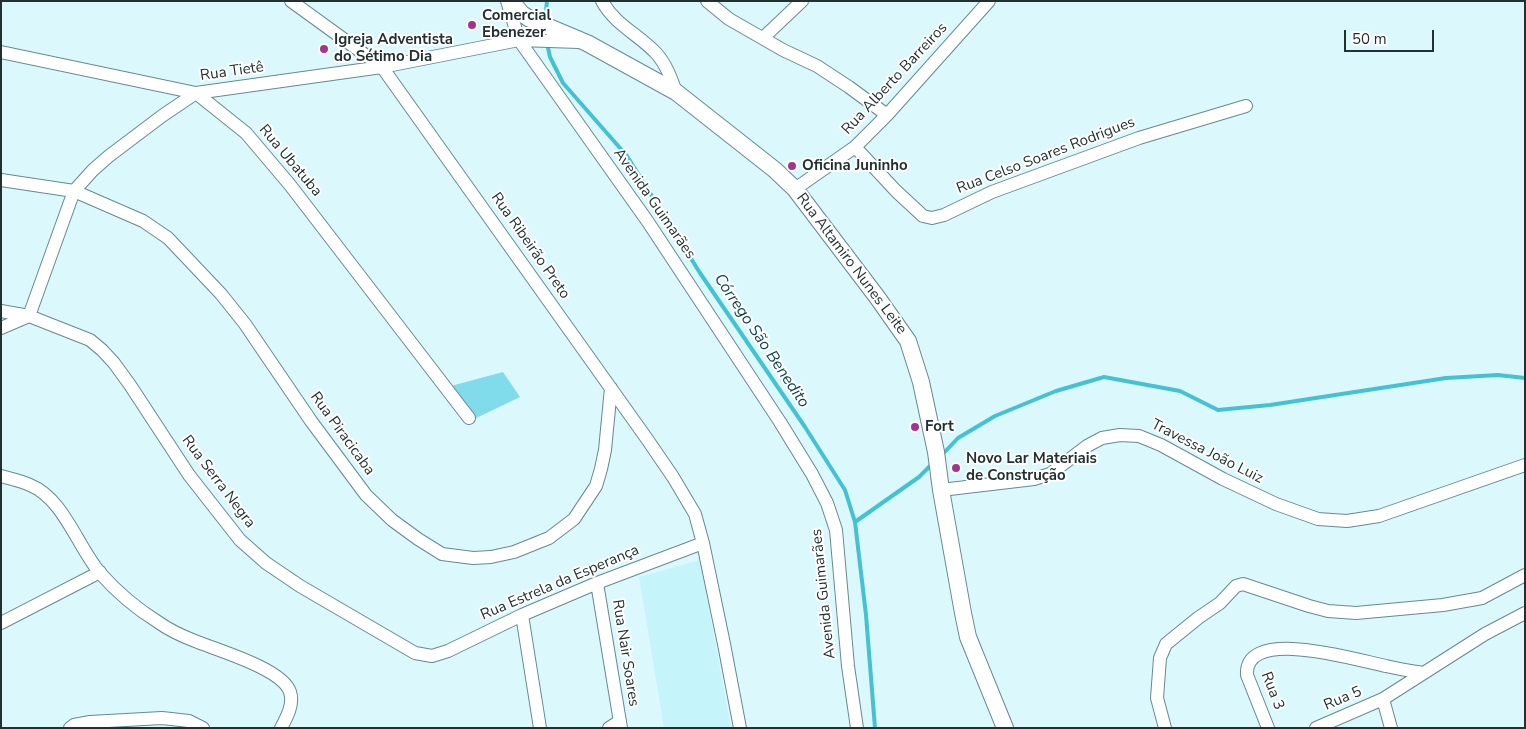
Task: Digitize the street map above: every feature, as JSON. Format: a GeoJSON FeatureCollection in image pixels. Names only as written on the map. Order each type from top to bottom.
{"type":"FeatureCollection","features":[{"type":"Feature","properties":{"kind":"main road","name":"Rua Altamiro Nunes Leite"},"geometry":{"type":"LineString","coordinates":[[511,1],[522,14],[587,43],[676,92],[776,170],[795,189],[908,341],[921,382],[936,452],[968,637],[1005,728]]}},
{"type":"Feature","properties":{"kind":"street","name":"Rua Ribeirão Preto"},"geometry":{"type":"LineString","coordinates":[[291,1],[382,67],[668,469],[695,514],[703,543],[740,728]]}},
{"type":"Feature","properties":{"kind":"street"},"geometry":{"type":"LineString","coordinates":[[507,1],[522,40]]}},
{"type":"Feature","properties":{"kind":"street"},"geometry":{"type":"LineString","coordinates":[[602,1],[606,9],[622,26],[654,52],[663,62],[676,92]]}},
{"type":"Feature","properties":{"kind":"street"},"geometry":{"type":"LineString","coordinates":[[707,1],[729,19],[783,50],[817,66],[849,86],[887,115]]}},
{"type":"Feature","properties":{"kind":"street"},"geometry":{"type":"LineString","coordinates":[[763,38],[802,1]]}},
{"type":"Feature","properties":{"kind":"street","name":"Rua Alberto Barreiros"},"geometry":{"type":"LineString","coordinates":[[795,189],[855,147],[887,115],[988,1]]}},
{"type":"Feature","properties":{"kind":"street","name":"Rua Tietê"},"geometry":{"type":"LineString","coordinates":[[29,316],[74,191],[109,156],[196,93],[382,67],[522,40],[587,43]]}},
{"type":"Feature","properties":{"kind":"street","name":"Avenida Guimarães"},"geometry":{"type":"LineString","coordinates":[[522,40],[648,222],[780,422],[828,503],[836,530],[848,666],[857,728]]}},
{"type":"Feature","properties":{"kind":"street","name":"Rua Ubatuba"},"geometry":{"type":"LineString","coordinates":[[1,52],[196,93],[246,133],[290,185],[469,418]]}},
{"type":"Feature","properties":{"kind":"street","name":"Rua Celso Soares Rodrigues"},"geometry":{"type":"LineString","coordinates":[[855,147],[896,191],[923,216],[932,218],[944,215],[992,192],[1139,138],[1246,106]]}},
{"type":"Feature","properties":{"kind":"street","name":"Rua Piracicaba"},"geometry":{"type":"LineString","coordinates":[[1,180],[74,191],[142,221],[168,238],[221,294],[245,324],[311,421],[366,495],[392,520],[442,554],[472,558],[492,557],[514,552],[549,538],[574,519],[596,486],[601,469],[605,450],[611,388]]}},
{"type":"Feature","properties":{"kind":"street","name":"Rua Serra Negra"},"geometry":{"type":"LineString","coordinates":[[1,311],[29,316],[90,340],[102,350],[130,385],[189,475],[240,540],[266,563],[300,586],[415,653],[432,656]]}},
{"type":"Feature","properties":{"kind":"street"},"geometry":{"type":"LineString","coordinates":[[1,328],[29,316]]}},
{"type":"Feature","properties":{"kind":"street","name":"Travessa João Luiz"},"geometry":{"type":"LineString","coordinates":[[942,490],[1034,480],[1050,474],[1087,446],[1102,438],[1120,435],[1139,436],[1276,504],[1318,519],[1347,521],[1379,516],[1525,465]]}},
{"type":"Feature","properties":{"kind":"street"},"geometry":{"type":"LineString","coordinates":[[1,476],[31,485],[51,498],[100,572],[136,606],[165,627],[195,641],[234,655],[283,680],[290,691],[291,704],[281,728]]}},
{"type":"Feature","properties":{"kind":"street","name":"Rua Estrela da Esperança"},"geometry":{"type":"LineString","coordinates":[[432,656],[448,651],[522,615],[597,583],[703,543]]}},
{"type":"Feature","properties":{"kind":"street"},"geometry":{"type":"LineString","coordinates":[[1,623],[100,572]]}},
{"type":"Feature","properties":{"kind":"street"},"geometry":{"type":"LineString","coordinates":[[1165,728],[1157,698],[1160,658],[1166,644],[1220,603],[1238,585],[1243,584],[1328,611],[1356,613],[1443,606],[1482,598],[1525,575]]}},
{"type":"Feature","properties":{"kind":"street","name":"Rua Nair Soares"},"geometry":{"type":"LineString","coordinates":[[597,583],[621,724]]}},
{"type":"Feature","properties":{"kind":"street"},"geometry":{"type":"LineString","coordinates":[[1383,699],[1485,634],[1525,613]]}},
{"type":"Feature","properties":{"kind":"street"},"geometry":{"type":"LineString","coordinates":[[522,615],[540,728]]}},
{"type":"Feature","properties":{"kind":"street","name":"Rua 3"},"geometry":{"type":"LineString","coordinates":[[1268,728],[1247,675],[1250,659],[1258,654],[1270,650],[1299,649],[1357,658],[1384,666],[1424,673]]}},
{"type":"Feature","properties":{"kind":"street","name":"Rua 5"},"geometry":{"type":"LineString","coordinates":[[1316,728],[1383,699],[1391,728]]}},
{"type":"Feature","properties":{"kind":"street"},"geometry":{"type":"LineString","coordinates":[[70,728],[74,725],[90,722],[162,718],[189,721],[203,728]]}},
{"type":"Feature","properties":{"kind":"street"},"geometry":{"type":"LineString","coordinates":[[609,728],[621,724]]}},
{"type":"Feature","properties":{"kind":"shaded area"},"geometry":{"type":"Polygon","coordinates":[[[503,372],[520,397],[472,420],[447,387],[503,372]]]}},
{"type":"Feature","properties":{"kind":"shaded area"},"geometry":{"type":"Polygon","coordinates":[[[700,560],[731,728],[664,728],[639,577],[700,560]]]}},
{"type":"Feature","properties":{"kind":"waterway","name":"Córrego São Benedito"},"geometry":{"type":"LineString","coordinates":[[545,21],[547,1]]}},
{"type":"Feature","properties":{"kind":"waterway","name":"Córrego São Benedito"},"geometry":{"type":"LineString","coordinates":[[547,43],[550,57],[563,83],[627,156],[700,273],[805,427],[845,490],[855,522],[866,615],[875,728]]}},
{"type":"Feature","properties":{"kind":"waterway"},"geometry":{"type":"LineString","coordinates":[[941,456],[958,438],[995,416],[1056,391],[1104,377],[1180,391],[1218,410],[1270,405],[1446,378],[1498,375],[1525,378]]}},
{"type":"Feature","properties":{"kind":"waterway"},"geometry":{"type":"LineString","coordinates":[[855,522],[919,477],[932,464]]}},
{"type":"Feature","properties":{"kind":"place","name":"Comercial Ebenezer"},"geometry":{"type":"Point","coordinates":[472,25]}},
{"type":"Feature","properties":{"kind":"place","name":"Igreja Adventista do Sétimo Dia"},"geometry":{"type":"Point","coordinates":[324,49]}},
{"type":"Feature","properties":{"kind":"place","name":"Oficina Juninho"},"geometry":{"type":"Point","coordinates":[792,166]}},
{"type":"Feature","properties":{"kind":"place","name":"Fort"},"geometry":{"type":"Point","coordinates":[915,427]}},
{"type":"Feature","properties":{"kind":"place","name":"Novo Lar Materiais de Construção"},"geometry":{"type":"Point","coordinates":[956,468]}}]}
